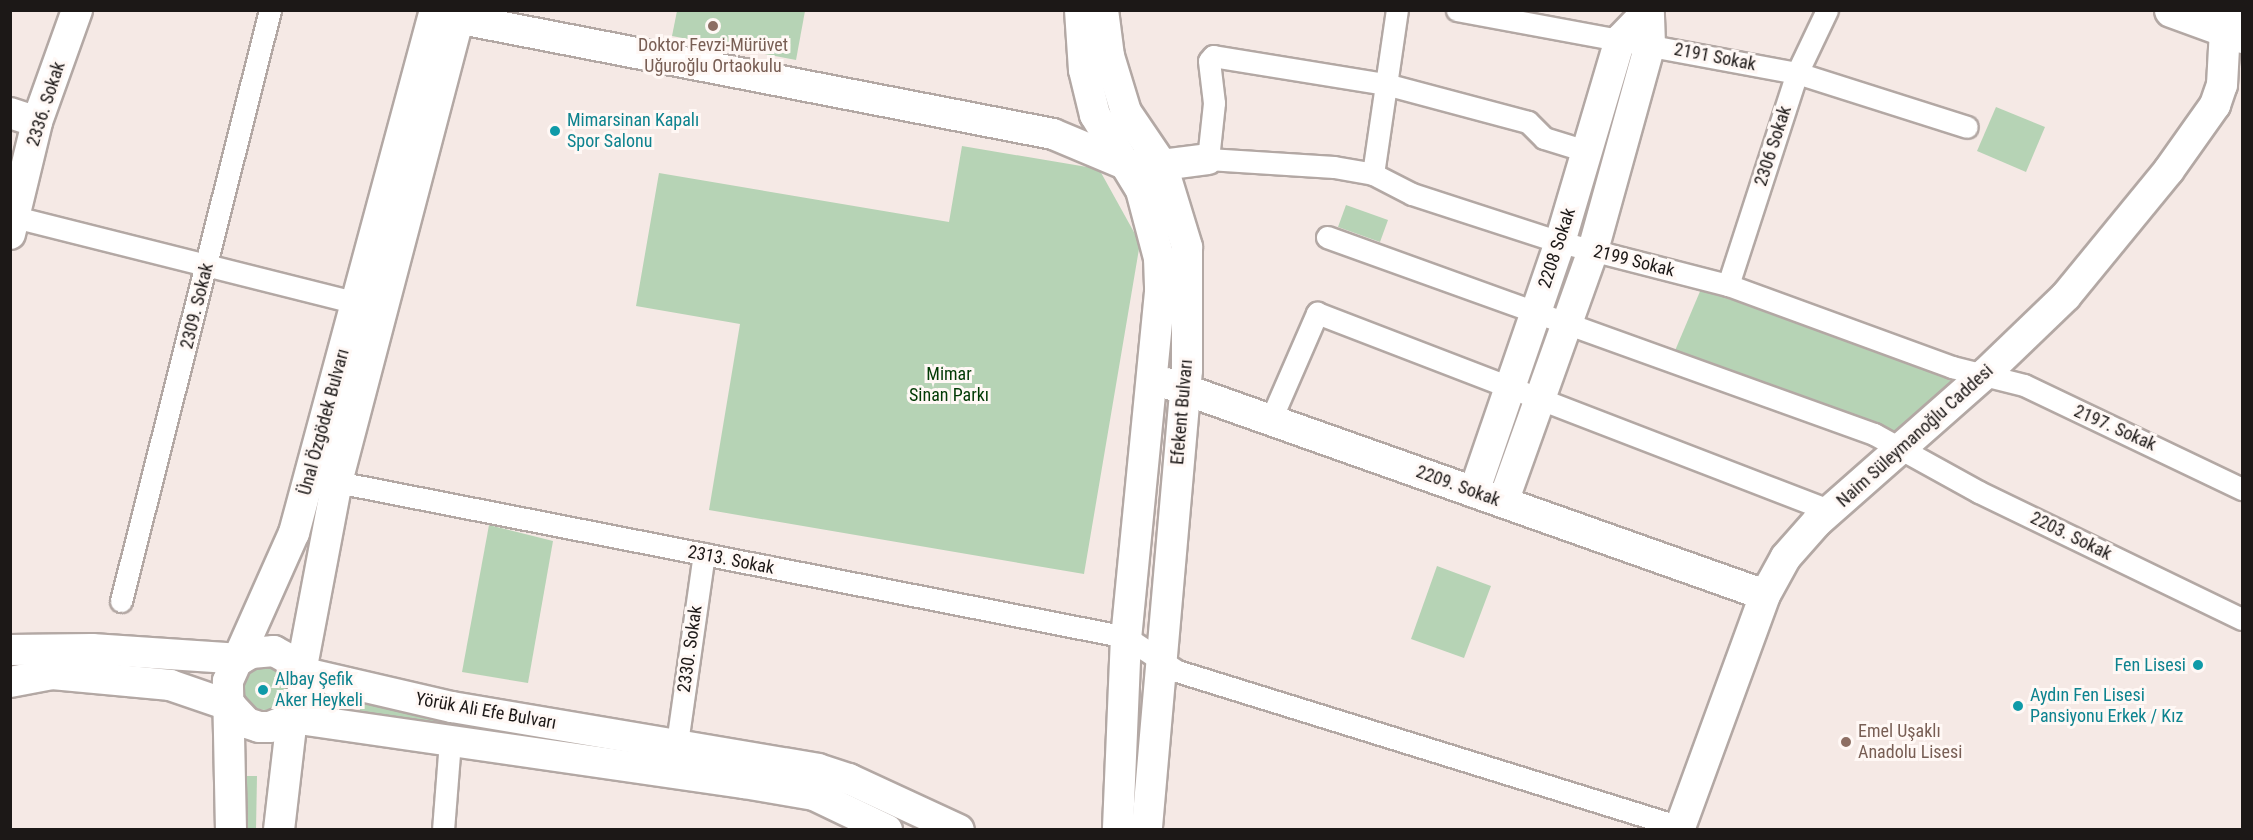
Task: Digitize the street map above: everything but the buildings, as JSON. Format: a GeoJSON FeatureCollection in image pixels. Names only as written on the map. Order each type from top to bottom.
{"type":"FeatureCollection","features":[{"type":"Feature","properties":{"kind":"main road"},"geometry":{"type":"LineString","coordinates":[[2171,10],[2237,19]]}},
{"type":"Feature","properties":{"kind":"street","name":"2336. Sokak"},"geometry":{"type":"LineString","coordinates":[[13,225],[24,118],[77,10]]}},
{"type":"Feature","properties":{"kind":"street","name":"2309. Sokak"},"geometry":{"type":"LineString","coordinates":[[121,601],[270,10]]}},
{"type":"Feature","properties":{"kind":"street","name":"Efekent Bulvarı"},"geometry":{"type":"LineString","coordinates":[[1080,10],[1084,70],[1095,115],[1141,190],[1159,258],[1160,292],[1126,637],[1118,830]]}},
{"type":"Feature","properties":{"kind":"street","name":"Efekent Bulvarı"},"geometry":{"type":"LineString","coordinates":[[1103,10],[1109,56],[1126,112],[1162,165],[1187,247],[1185,389],[1159,658],[1147,830]]}},
{"type":"Feature","properties":{"kind":"street"},"geometry":{"type":"LineString","coordinates":[[1372,174],[1397,10]]}},
{"type":"Feature","properties":{"kind":"street","name":"2191 Sokak"},"geometry":{"type":"LineString","coordinates":[[1457,10],[1797,73],[1967,126]]}},
{"type":"Feature","properties":{"kind":"street","name":"2306 Sokak"},"geometry":{"type":"LineString","coordinates":[[1728,285],[1797,73],[1827,10]]}},
{"type":"Feature","properties":{"kind":"street","name":"2208 Sokak"},"geometry":{"type":"LineString","coordinates":[[1474,492],[1560,242],[1620,40],[1649,11]]}},
{"type":"Feature","properties":{"kind":"street","name":"2208 Sokak"},"geometry":{"type":"LineString","coordinates":[[1503,502],[1593,250],[1650,45],[1649,11]]}},
{"type":"Feature","properties":{"kind":"street"},"geometry":{"type":"LineString","coordinates":[[441,13],[1053,134],[1127,165],[1162,165],[1208,159]]}},
{"type":"Feature","properties":{"kind":"street","name":"Ünal Özgödek Bulvarı"},"geometry":{"type":"LineString","coordinates":[[279,830],[292,718],[304,697],[301,672],[369,306],[441,13]]}},
{"type":"Feature","properties":{"kind":"street"},"geometry":{"type":"LineString","coordinates":[[2222,85],[2237,19]]}},
{"type":"Feature","properties":{"kind":"street"},"geometry":{"type":"LineString","coordinates":[[1208,159],[1214,103],[1208,70],[1213,56],[1385,84],[1528,122],[1545,138],[1586,151]]}},
{"type":"Feature","properties":{"kind":"street"},"geometry":{"type":"LineString","coordinates":[[2222,85],[2242,60]]}},
{"type":"Feature","properties":{"kind":"street","name":"Naim Süleymanoğlu Caddesi"},"geometry":{"type":"LineString","coordinates":[[1683,829],[1765,595],[1786,557],[1831,511],[1986,374],[2066,296],[2169,170],[2215,105],[2222,85]]}},
{"type":"Feature","properties":{"kind":"street"},"geometry":{"type":"LineString","coordinates":[[1053,134],[1106,132],[1143,134],[1208,159]]}},
{"type":"Feature","properties":{"kind":"street","name":"2199 Sokak"},"geometry":{"type":"LineString","coordinates":[[1208,159],[1334,167],[1372,174],[1412,194],[1560,242],[1728,285],[1952,367],[1986,374]]}},
{"type":"Feature","properties":{"kind":"street"},"geometry":{"type":"LineString","coordinates":[[13,225],[207,264],[369,306]]}},
{"type":"Feature","properties":{"kind":"street","name":"2203. Sokak"},"geometry":{"type":"LineString","coordinates":[[1327,237],[1537,310],[1874,434],[1979,492],[2242,619]]}},
{"type":"Feature","properties":{"kind":"street","name":"Ünal Özgödek Bulvarı"},"geometry":{"type":"LineString","coordinates":[[231,830],[231,706],[228,681],[241,659],[294,533],[369,306]]}},
{"type":"Feature","properties":{"kind":"street"},"geometry":{"type":"LineString","coordinates":[[1271,419],[1317,313],[1511,385],[1831,511]]}},
{"type":"Feature","properties":{"kind":"street","name":"2197. Sokak"},"geometry":{"type":"LineString","coordinates":[[1986,374],[2024,385],[2242,489]]}},
{"type":"Feature","properties":{"kind":"street","name":"2209. Sokak"},"geometry":{"type":"LineString","coordinates":[[1151,378],[1765,595]]}},
{"type":"Feature","properties":{"kind":"street","name":"2313. Sokak"},"geometry":{"type":"LineString","coordinates":[[337,482],[1126,637]]}},
{"type":"Feature","properties":{"kind":"street","name":"2330. Sokak"},"geometry":{"type":"LineString","coordinates":[[677,744],[704,554]]}},
{"type":"Feature","properties":{"kind":"street"},"geometry":{"type":"LineString","coordinates":[[1126,637],[1177,671],[1683,829]]}},
{"type":"Feature","properties":{"kind":"street","name":"Yörük Ali Efe Bulvarı"},"geometry":{"type":"LineString","coordinates":[[10,650],[92,649],[241,659],[251,653],[274,651],[294,662],[301,672],[452,708],[677,744],[828,772],[959,830]]}},
{"type":"Feature","properties":{"kind":"street","name":"Yörük Ali Efe Bulvarı"},"geometry":{"type":"LineString","coordinates":[[10,682],[52,674],[129,678],[170,685],[231,706],[248,723],[259,727],[270,728],[292,718],[814,795],[882,828]]}},
{"type":"Feature","properties":{"kind":"street"},"geometry":{"type":"LineString","coordinates":[[443,830],[450,742]]}},
{"type":"Feature","properties":{"kind":"green space"},"geometry":{"type":"Polygon","coordinates":[[[677,11],[805,11],[796,60],[672,36],[677,11]]]}},
{"type":"Feature","properties":{"kind":"green space"},"geometry":{"type":"Polygon","coordinates":[[[1996,107],[2045,127],[2026,172],[1977,151],[1996,107]]]}},
{"type":"Feature","properties":{"kind":"green space","name":"Mimar Sinan Parkı"},"geometry":{"type":"Polygon","coordinates":[[[962,146],[1099,169],[1140,243],[1084,574],[709,510],[740,324],[636,306],[659,173],[949,222],[962,146]]]}},
{"type":"Feature","properties":{"kind":"green space"},"geometry":{"type":"Polygon","coordinates":[[[1346,205],[1388,220],[1380,242],[1338,227],[1346,205]]]}},
{"type":"Feature","properties":{"kind":"green space"},"geometry":{"type":"Polygon","coordinates":[[[1701,289],[1951,377],[1953,382],[1901,433],[1888,432],[1674,353],[1701,289]]]}},
{"type":"Feature","properties":{"kind":"green space"},"geometry":{"type":"Polygon","coordinates":[[[489,525],[553,541],[528,683],[462,672],[489,525]]]}},
{"type":"Feature","properties":{"kind":"green space"},"geometry":{"type":"Polygon","coordinates":[[[1437,566],[1491,586],[1464,658],[1411,639],[1437,566]]]}},
{"type":"Feature","properties":{"kind":"green space"},"geometry":{"type":"Polygon","coordinates":[[[265,666],[280,673],[287,688],[280,703],[265,710],[250,703],[243,688],[250,673],[265,666]]]}},
{"type":"Feature","properties":{"kind":"green space"},"geometry":{"type":"Polygon","coordinates":[[[362,698],[650,751],[648,757],[359,715],[362,698]]]}},
{"type":"Feature","properties":{"kind":"green space"},"geometry":{"type":"Polygon","coordinates":[[[238,776],[257,776],[256,829],[238,830],[238,776]]]}},
{"type":"Feature","properties":{"kind":"place","name":"Doktor Fevzi-Mürüvet Uğuroğlu Ortaokulu"},"geometry":{"type":"Point","coordinates":[713,26]}},
{"type":"Feature","properties":{"kind":"place","name":"Mimarsinan Kapalı Spor Salonu"},"geometry":{"type":"Point","coordinates":[555,131]}},
{"type":"Feature","properties":{"kind":"place","name":"Fen Lisesi"},"geometry":{"type":"Point","coordinates":[2198,665]}},
{"type":"Feature","properties":{"kind":"place","name":"Albay Şefik Aker Heykeli"},"geometry":{"type":"Point","coordinates":[263,690]}},
{"type":"Feature","properties":{"kind":"place","name":"Aydın Fen Lisesi Pansiyonu Erkek / Kız"},"geometry":{"type":"Point","coordinates":[2018,706]}},
{"type":"Feature","properties":{"kind":"place","name":"Emel Uşaklı Anadolu Lisesi"},"geometry":{"type":"Point","coordinates":[1846,742]}}]}
